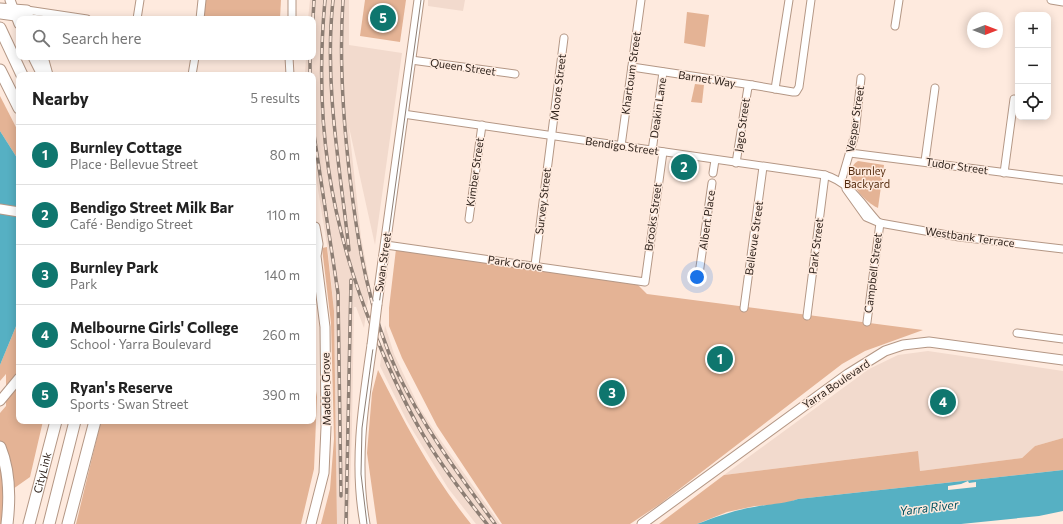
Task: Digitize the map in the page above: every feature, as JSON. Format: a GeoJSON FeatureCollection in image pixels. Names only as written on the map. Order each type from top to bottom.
{"type":"FeatureCollection","features":[{"type":"Feature","properties":{"kind":"highway"},"geometry":{"type":"LineString","coordinates":[[0,28],[21,72]]}},
{"type":"Feature","properties":{"kind":"highway"},"geometry":{"type":"LineString","coordinates":[[0,70],[16,102]]}},
{"type":"Feature","properties":{"kind":"highway","name":"CityLink"},"geometry":{"type":"LineString","coordinates":[[29,524],[55,424]]}},
{"type":"Feature","properties":{"kind":"highway","name":"CityLink"},"geometry":{"type":"LineString","coordinates":[[49,524],[74,424]]}},
{"type":"Feature","properties":{"kind":"highway"},"geometry":{"type":"LineString","coordinates":[[68,524],[94,424]]}},
{"type":"Feature","properties":{"kind":"highway"},"geometry":{"type":"LineString","coordinates":[[1,450],[8,488],[7,524]]}},
{"type":"Feature","properties":{"kind":"main road"},"geometry":{"type":"LineString","coordinates":[[22,0],[29,16]]}},
{"type":"Feature","properties":{"kind":"main road","name":"Swan Street"},"geometry":{"type":"LineString","coordinates":[[366,524],[359,459],[363,410],[419,0]]}},
{"type":"Feature","properties":{"kind":"main road"},"geometry":{"type":"LineString","coordinates":[[8,12],[29,16]]}},
{"type":"Feature","properties":{"kind":"main road"},"geometry":{"type":"LineString","coordinates":[[34,60],[40,72]]}},
{"type":"Feature","properties":{"kind":"main road"},"geometry":{"type":"LineString","coordinates":[[44,60],[47,72]]}},
{"type":"Feature","properties":{"kind":"main road"},"geometry":{"type":"LineString","coordinates":[[0,209],[16,212]]}},
{"type":"Feature","properties":{"kind":"main road","name":"Madden Grove"},"geometry":{"type":"LineString","coordinates":[[316,236],[318,244],[316,251]]}},
{"type":"Feature","properties":{"kind":"main road","name":"Madden Grove"},"geometry":{"type":"LineString","coordinates":[[312,523],[324,473],[326,427],[325,327],[316,261]]}},
{"type":"Feature","properties":{"kind":"main road","name":"Yarra Boulevard"},"geometry":{"type":"LineString","coordinates":[[642,524],[848,374],[885,352],[903,345],[929,342],[1063,360]]}},
{"type":"Feature","properties":{"kind":"main road"},"geometry":{"type":"LineString","coordinates":[[0,401],[16,382]]}},
{"type":"Feature","properties":{"kind":"street"},"geometry":{"type":"LineString","coordinates":[[137,16],[140,0]]}},
{"type":"Feature","properties":{"kind":"street"},"geometry":{"type":"LineString","coordinates":[[200,16],[202,0]]}},
{"type":"Feature","properties":{"kind":"street"},"geometry":{"type":"LineString","coordinates":[[292,0],[292,16]]}},
{"type":"Feature","properties":{"kind":"street","name":"Khartoum Street"},"geometry":{"type":"LineString","coordinates":[[622,146],[642,0]]}},
{"type":"Feature","properties":{"kind":"street"},"geometry":{"type":"LineString","coordinates":[[775,89],[789,0]]}},
{"type":"Feature","properties":{"kind":"street","name":"Jago Street"},"geometry":{"type":"LineString","coordinates":[[736,163],[746,91],[752,85],[796,92],[799,87],[809,0]]}},
{"type":"Feature","properties":{"kind":"street"},"geometry":{"type":"LineString","coordinates":[[895,26],[899,0]]}},
{"type":"Feature","properties":{"kind":"street"},"geometry":{"type":"LineString","coordinates":[[1051,0],[1063,2]]}},
{"type":"Feature","properties":{"kind":"street","name":"Moore Street"},"geometry":{"type":"LineString","coordinates":[[551,136],[564,38]]}},
{"type":"Feature","properties":{"kind":"street"},"geometry":{"type":"LineString","coordinates":[[192,72],[194,60]]}},
{"type":"Feature","properties":{"kind":"street"},"geometry":{"type":"LineString","coordinates":[[289,60],[290,72]]}},
{"type":"Feature","properties":{"kind":"street","name":"Queen Street"},"geometry":{"type":"LineString","coordinates":[[411,60],[515,74]]}},
{"type":"Feature","properties":{"kind":"street","name":"Deakin Lane"},"geometry":{"type":"LineString","coordinates":[[632,67],[663,72],[652,151]]}},
{"type":"Feature","properties":{"kind":"street","name":"Barnet Way"},"geometry":{"type":"LineString","coordinates":[[663,72],[752,85]]}},
{"type":"Feature","properties":{"kind":"street","name":"Vesper Street"},"geometry":{"type":"LineString","coordinates":[[841,182],[855,134],[862,78]]}},
{"type":"Feature","properties":{"kind":"street"},"geometry":{"type":"LineString","coordinates":[[925,161],[935,88]]}},
{"type":"Feature","properties":{"kind":"street"},"geometry":{"type":"LineString","coordinates":[[1004,172],[1014,99]]}},
{"type":"Feature","properties":{"kind":"street","name":"Bendigo Street"},"geometry":{"type":"LineString","coordinates":[[403,114],[825,175],[841,182]]}},
{"type":"Feature","properties":{"kind":"street","name":"Kimber Street"},"geometry":{"type":"LineString","coordinates":[[468,219],[482,125]]}},
{"type":"Feature","properties":{"kind":"street","name":"Survey Street"},"geometry":{"type":"LineString","coordinates":[[535,266],[551,136]]}},
{"type":"Feature","properties":{"kind":"street","name":"Brooks Street"},"geometry":{"type":"LineString","coordinates":[[645,282],[663,152]]}},
{"type":"Feature","properties":{"kind":"street","name":"Tudor Street"},"geometry":{"type":"LineString","coordinates":[[850,152],[1063,180]]}},
{"type":"Feature","properties":{"kind":"street"},"geometry":{"type":"LineString","coordinates":[[713,173],[715,160]]}},
{"type":"Feature","properties":{"kind":"street","name":"Bellevue Street"},"geometry":{"type":"LineString","coordinates":[[744,308],[763,167]]}},
{"type":"Feature","properties":{"kind":"street","name":"Park Street"},"geometry":{"type":"LineString","coordinates":[[807,316],[825,175]]}},
{"type":"Feature","properties":{"kind":"street"},"geometry":{"type":"LineString","coordinates":[[841,182],[853,192],[879,222]]}},
{"type":"Feature","properties":{"kind":"street","name":"Albert Place"},"geometry":{"type":"LineString","coordinates":[[698,281],[712,183]]}},
{"type":"Feature","properties":{"kind":"street","name":"Westbank Terrace"},"geometry":{"type":"LineString","coordinates":[[879,222],[959,237],[1063,249]]}},
{"type":"Feature","properties":{"kind":"street","name":"Campbell Street"},"geometry":{"type":"LineString","coordinates":[[867,322],[879,222]]}},
{"type":"Feature","properties":{"kind":"street","name":"Park Grove"},"geometry":{"type":"LineString","coordinates":[[386,245],[645,282]]}},
{"type":"Feature","properties":{"kind":"street"},"geometry":{"type":"LineString","coordinates":[[1017,333],[1063,340]]}},
{"type":"Feature","properties":{"kind":"shaded area"},"geometry":{"type":"Polygon","coordinates":[[[310,0],[349,0],[349,45],[402,53],[375,245],[349,127],[361,237],[370,285],[364,328],[356,307],[354,307],[349,524],[337,524],[334,311],[328,251],[316,177],[316,72],[305,72],[306,60],[316,60],[316,16],[308,16],[310,0]]]}},
{"type":"Feature","properties":{"kind":"shaded area"},"geometry":{"type":"Polygon","coordinates":[[[428,0],[465,0],[463,11],[428,6],[428,0]]]}},
{"type":"Feature","properties":{"kind":"shaded area"},"geometry":{"type":"Polygon","coordinates":[[[385,325],[394,354],[419,407],[439,438],[500,524],[476,524],[448,488],[407,421],[380,366],[385,325]]]}},
{"type":"Feature","properties":{"kind":"shaded area"},"geometry":{"type":"Polygon","coordinates":[[[928,351],[1063,371],[1063,438],[1035,446],[1022,458],[920,471],[917,451],[724,475],[869,369],[898,355],[928,351]]]}},
{"type":"Feature","properties":{"kind":"green space"},"geometry":{"type":"Polygon","coordinates":[[[206,0],[281,0],[280,16],[203,16],[206,0]]]}},
{"type":"Feature","properties":{"kind":"green space"},"geometry":{"type":"Polygon","coordinates":[[[365,0],[406,0],[400,42],[360,36],[365,0]]]}},
{"type":"Feature","properties":{"kind":"green space"},"geometry":{"type":"Polygon","coordinates":[[[687,12],[709,15],[705,47],[684,43],[687,12]]]}},
{"type":"Feature","properties":{"kind":"green space"},"geometry":{"type":"Polygon","coordinates":[[[695,84],[704,85],[702,103],[691,102],[695,84]]]}},
{"type":"Feature","properties":{"kind":"green space"},"geometry":{"type":"Polygon","coordinates":[[[0,96],[16,127],[16,156],[0,131],[0,96]]]}},
{"type":"Feature","properties":{"kind":"green space","name":"Burnley Backyard"},"geometry":{"type":"Polygon","coordinates":[[[858,161],[884,165],[878,208],[872,205],[860,194],[852,180],[851,173],[853,167],[858,161]]]}},
{"type":"Feature","properties":{"kind":"green space"},"geometry":{"type":"Polygon","coordinates":[[[327,247],[334,311],[337,524],[321,524],[330,489],[334,439],[331,323],[322,248],[327,247]]]}},
{"type":"Feature","properties":{"kind":"green space"},"geometry":{"type":"Polygon","coordinates":[[[396,249],[638,285],[647,294],[923,330],[865,351],[842,364],[660,504],[630,524],[502,524],[437,426],[402,358],[389,326],[389,308],[396,249]]]}},
{"type":"Feature","properties":{"kind":"green space"},"geometry":{"type":"Polygon","coordinates":[[[16,326],[16,424],[42,424],[30,477],[13,489],[4,524],[0,524],[0,413],[6,406],[6,374],[0,381],[0,365],[16,326]]]}},
{"type":"Feature","properties":{"kind":"green space"},"geometry":{"type":"Polygon","coordinates":[[[378,370],[420,450],[444,488],[471,524],[377,524],[367,453],[372,393],[378,370]]]}},
{"type":"Feature","properties":{"kind":"green space"},"geometry":{"type":"Polygon","coordinates":[[[316,391],[317,397],[316,421],[316,391]]]}},
{"type":"Feature","properties":{"kind":"green space"},"geometry":{"type":"Polygon","coordinates":[[[100,424],[316,424],[314,469],[301,524],[76,524],[100,424]]]}},
{"type":"Feature","properties":{"kind":"green space"},"geometry":{"type":"Polygon","coordinates":[[[1063,438],[1063,470],[798,499],[784,504],[755,506],[727,512],[697,524],[659,524],[724,475],[918,451],[920,471],[1022,458],[1035,446],[1063,438]]]}},
{"type":"Feature","properties":{"kind":"water"},"geometry":{"type":"Polygon","coordinates":[[[0,131],[16,156],[16,326],[0,365],[0,131]]]}},
{"type":"Feature","properties":{"kind":"water","name":"Yarra River"},"geometry":{"type":"Polygon","coordinates":[[[1063,470],[1063,511],[1039,516],[961,524],[697,524],[739,510],[798,499],[1063,470]]]}},
{"type":"Feature","properties":{"kind":"pier"},"geometry":{"type":"Polygon","coordinates":[[[968,481],[969,483],[976,482],[976,487],[948,490],[948,486],[961,484],[968,481]]]}},
{"type":"Feature","properties":{"kind":"tram line"},"geometry":{"type":"LineString","coordinates":[[367,524],[361,474],[362,428],[421,0]]}},
{"type":"Feature","properties":{"kind":"railway"},"geometry":{"type":"LineString","coordinates":[[313,16],[314,0]]}},
{"type":"Feature","properties":{"kind":"railway"},"geometry":{"type":"LineString","coordinates":[[325,0],[322,44],[324,128],[328,169],[346,250],[374,332],[406,404],[422,432],[457,486],[487,524]]}},
{"type":"Feature","properties":{"kind":"railway"},"geometry":{"type":"LineString","coordinates":[[333,0],[330,63],[332,95],[334,126],[349,250]]}},
{"type":"Feature","properties":{"kind":"railway"},"geometry":{"type":"LineString","coordinates":[[343,0],[341,45],[345,134],[357,229],[372,303],[388,351],[408,394],[443,451],[495,524]]}},
{"type":"Feature","properties":{"kind":"railway"},"geometry":{"type":"LineString","coordinates":[[310,60],[310,72]]}},
{"type":"Feature","properties":{"kind":"railway"},"geometry":{"type":"LineString","coordinates":[[316,148],[338,293],[341,496]]}},
{"type":"Feature","properties":{"kind":"railway"},"geometry":{"type":"LineString","coordinates":[[346,524],[351,280]]}},
{"type":"Feature","properties":{"kind":"place","name":"Ryan's Reserve"},"geometry":{"type":"Point","coordinates":[383,18]}},
{"type":"Feature","properties":{"kind":"place","name":"Bendigo Street Milk Bar"},"geometry":{"type":"Point","coordinates":[684,167]}},
{"type":"Feature","properties":{"kind":"place","name":"Burnley Cottage"},"geometry":{"type":"Point","coordinates":[720,359]}},
{"type":"Feature","properties":{"kind":"place","name":"Burnley Park"},"geometry":{"type":"Point","coordinates":[612,393]}},
{"type":"Feature","properties":{"kind":"place","name":"Melbourne Girls' College"},"geometry":{"type":"Point","coordinates":[943,402]}}]}
